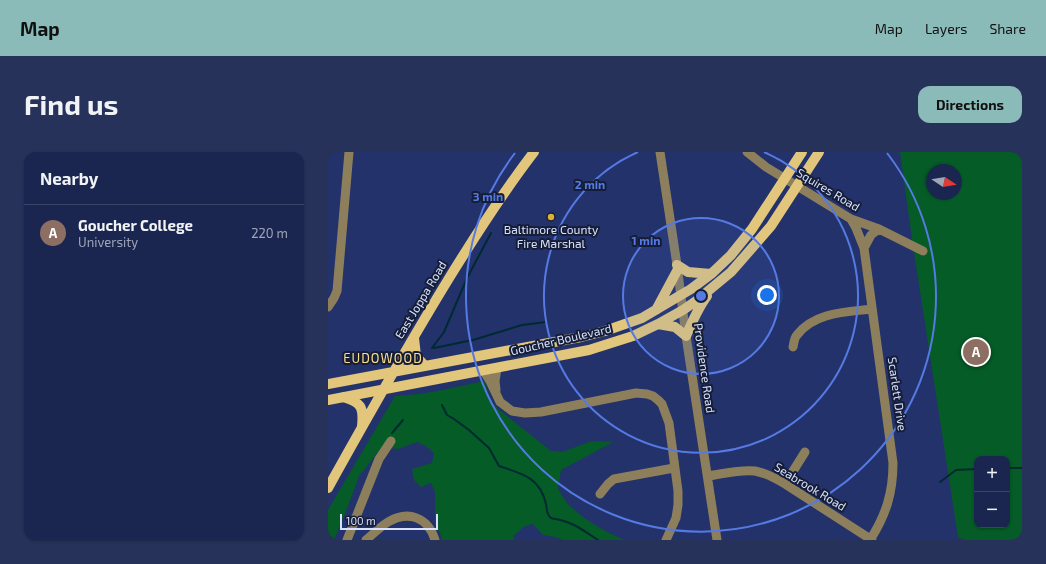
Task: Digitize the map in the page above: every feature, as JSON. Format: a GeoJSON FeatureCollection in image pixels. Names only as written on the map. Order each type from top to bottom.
{"type":"FeatureCollection","features":[{"type":"Feature","properties":{"kind":"main road","name":"East Joppa Road"},"geometry":{"type":"LineString","coordinates":[[328,488],[394,371],[473,239],[534,152]]}},
{"type":"Feature","properties":{"kind":"main road","name":"Goucher Boulevard"},"geometry":{"type":"LineString","coordinates":[[328,384],[593,334],[642,318],[696,286],[731,255],[752,229],[802,152]]}},
{"type":"Feature","properties":{"kind":"main road","name":"Goucher Boulevard"},"geometry":{"type":"LineString","coordinates":[[328,400],[589,350],[633,336],[658,324],[683,310],[714,286],[758,243],[798,186],[818,152]]}},
{"type":"Feature","properties":{"kind":"main road"},"geometry":{"type":"LineString","coordinates":[[655,310],[677,267],[688,272],[711,274]]}},
{"type":"Feature","properties":{"kind":"main road"},"geometry":{"type":"LineString","coordinates":[[658,324],[675,327],[686,336],[693,319],[714,286]]}},
{"type":"Feature","properties":{"kind":"main road"},"geometry":{"type":"LineString","coordinates":[[414,338],[416,356],[425,366]]}},
{"type":"Feature","properties":{"kind":"main road"},"geometry":{"type":"LineString","coordinates":[[343,397],[355,400],[359,405],[363,416],[362,428]]}},
{"type":"Feature","properties":{"kind":"street"},"geometry":{"type":"LineString","coordinates":[[328,307],[334,298],[336,291],[349,152]]}},
{"type":"Feature","properties":{"kind":"street","name":"Providence Road"},"geometry":{"type":"LineString","coordinates":[[660,152],[717,540]]}},
{"type":"Feature","properties":{"kind":"street","name":"Squires Road"},"geometry":{"type":"LineString","coordinates":[[747,152],[766,166],[851,219],[879,229],[923,251]]}},
{"type":"Feature","properties":{"kind":"street","name":"Scarlett Drive"},"geometry":{"type":"LineString","coordinates":[[851,219],[864,248],[893,462],[893,483],[886,508],[881,522],[871,540]]}},
{"type":"Feature","properties":{"kind":"street"},"geometry":{"type":"LineString","coordinates":[[864,248],[871,235],[879,229]]}},
{"type":"Feature","properties":{"kind":"street"},"geometry":{"type":"LineString","coordinates":[[793,346],[795,336],[802,329],[816,320],[836,314],[872,308]]}},
{"type":"Feature","properties":{"kind":"street"},"geometry":{"type":"LineString","coordinates":[[496,394],[497,368]]}},
{"type":"Feature","properties":{"kind":"street"},"geometry":{"type":"LineString","coordinates":[[483,370],[500,402],[512,411],[525,413],[541,412],[636,394],[647,394],[653,396],[662,404],[669,423],[678,491],[678,510],[674,524],[666,540]]}},
{"type":"Feature","properties":{"kind":"street"},"geometry":{"type":"LineString","coordinates":[[348,540],[379,460],[391,440]]}},
{"type":"Feature","properties":{"kind":"street"},"geometry":{"type":"LineString","coordinates":[[785,484],[805,452]]}},
{"type":"Feature","properties":{"kind":"street"},"geometry":{"type":"LineString","coordinates":[[600,494],[614,479],[674,468]]}},
{"type":"Feature","properties":{"kind":"street","name":"Seabrook Road"},"geometry":{"type":"LineString","coordinates":[[708,476],[749,470],[766,474],[785,484],[871,540]]}},
{"type":"Feature","properties":{"kind":"street"},"geometry":{"type":"LineString","coordinates":[[366,540],[388,522],[395,518],[405,516],[415,517],[425,522],[432,532],[435,540]]}},
{"type":"Feature","properties":{"kind":"street"},"geometry":{"type":"LineString","coordinates":[[714,540],[716,529]]}},
{"type":"Feature","properties":{"kind":"green space"},"geometry":{"type":"Polygon","coordinates":[[[900,152],[1022,152],[1022,540],[965,540],[958,537],[900,152]]]}},
{"type":"Feature","properties":{"kind":"green space"},"geometry":{"type":"Polygon","coordinates":[[[485,381],[490,400],[498,409],[551,451],[562,452],[592,441],[613,442],[561,470],[558,489],[569,505],[583,517],[604,530],[625,540],[564,540],[543,535],[533,524],[525,526],[513,536],[514,540],[442,540],[435,524],[435,492],[431,483],[421,487],[414,480],[412,469],[432,463],[434,453],[426,446],[417,442],[398,449],[382,447],[359,476],[334,540],[328,540],[328,510],[395,396],[429,392],[485,381]]]}},
{"type":"Feature","properties":{"kind":"waterway"},"geometry":{"type":"LineString","coordinates":[[432,348],[444,332],[467,278],[491,233]]}},
{"type":"Feature","properties":{"kind":"waterway"},"geometry":{"type":"LineString","coordinates":[[434,348],[473,340],[522,325],[546,322]]}},
{"type":"Feature","properties":{"kind":"waterway"},"geometry":{"type":"LineString","coordinates":[[442,405],[447,415],[469,430],[489,448],[499,466],[522,474],[535,482],[543,495],[547,513],[551,518],[572,524],[598,540]]}},
{"type":"Feature","properties":{"kind":"waterway"},"geometry":{"type":"LineString","coordinates":[[392,433],[403,420]]}},
{"type":"Feature","properties":{"kind":"waterway"},"geometry":{"type":"LineString","coordinates":[[1010,468],[1022,468]]}},
{"type":"Feature","properties":{"kind":"waterway"},"geometry":{"type":"LineString","coordinates":[[940,482],[956,470],[974,469]]}},
{"type":"Feature","properties":{"kind":"place","name":"Baltimore County Fire Marshal"},"geometry":{"type":"Point","coordinates":[551,217]}},
{"type":"Feature","properties":{"kind":"place","name":"Goucher College"},"geometry":{"type":"Point","coordinates":[976,352]}},
{"type":"Feature","properties":{"kind":"district","name":"EUDOWOOD"},"geometry":{"type":"Point","coordinates":[383,358]}}]}
